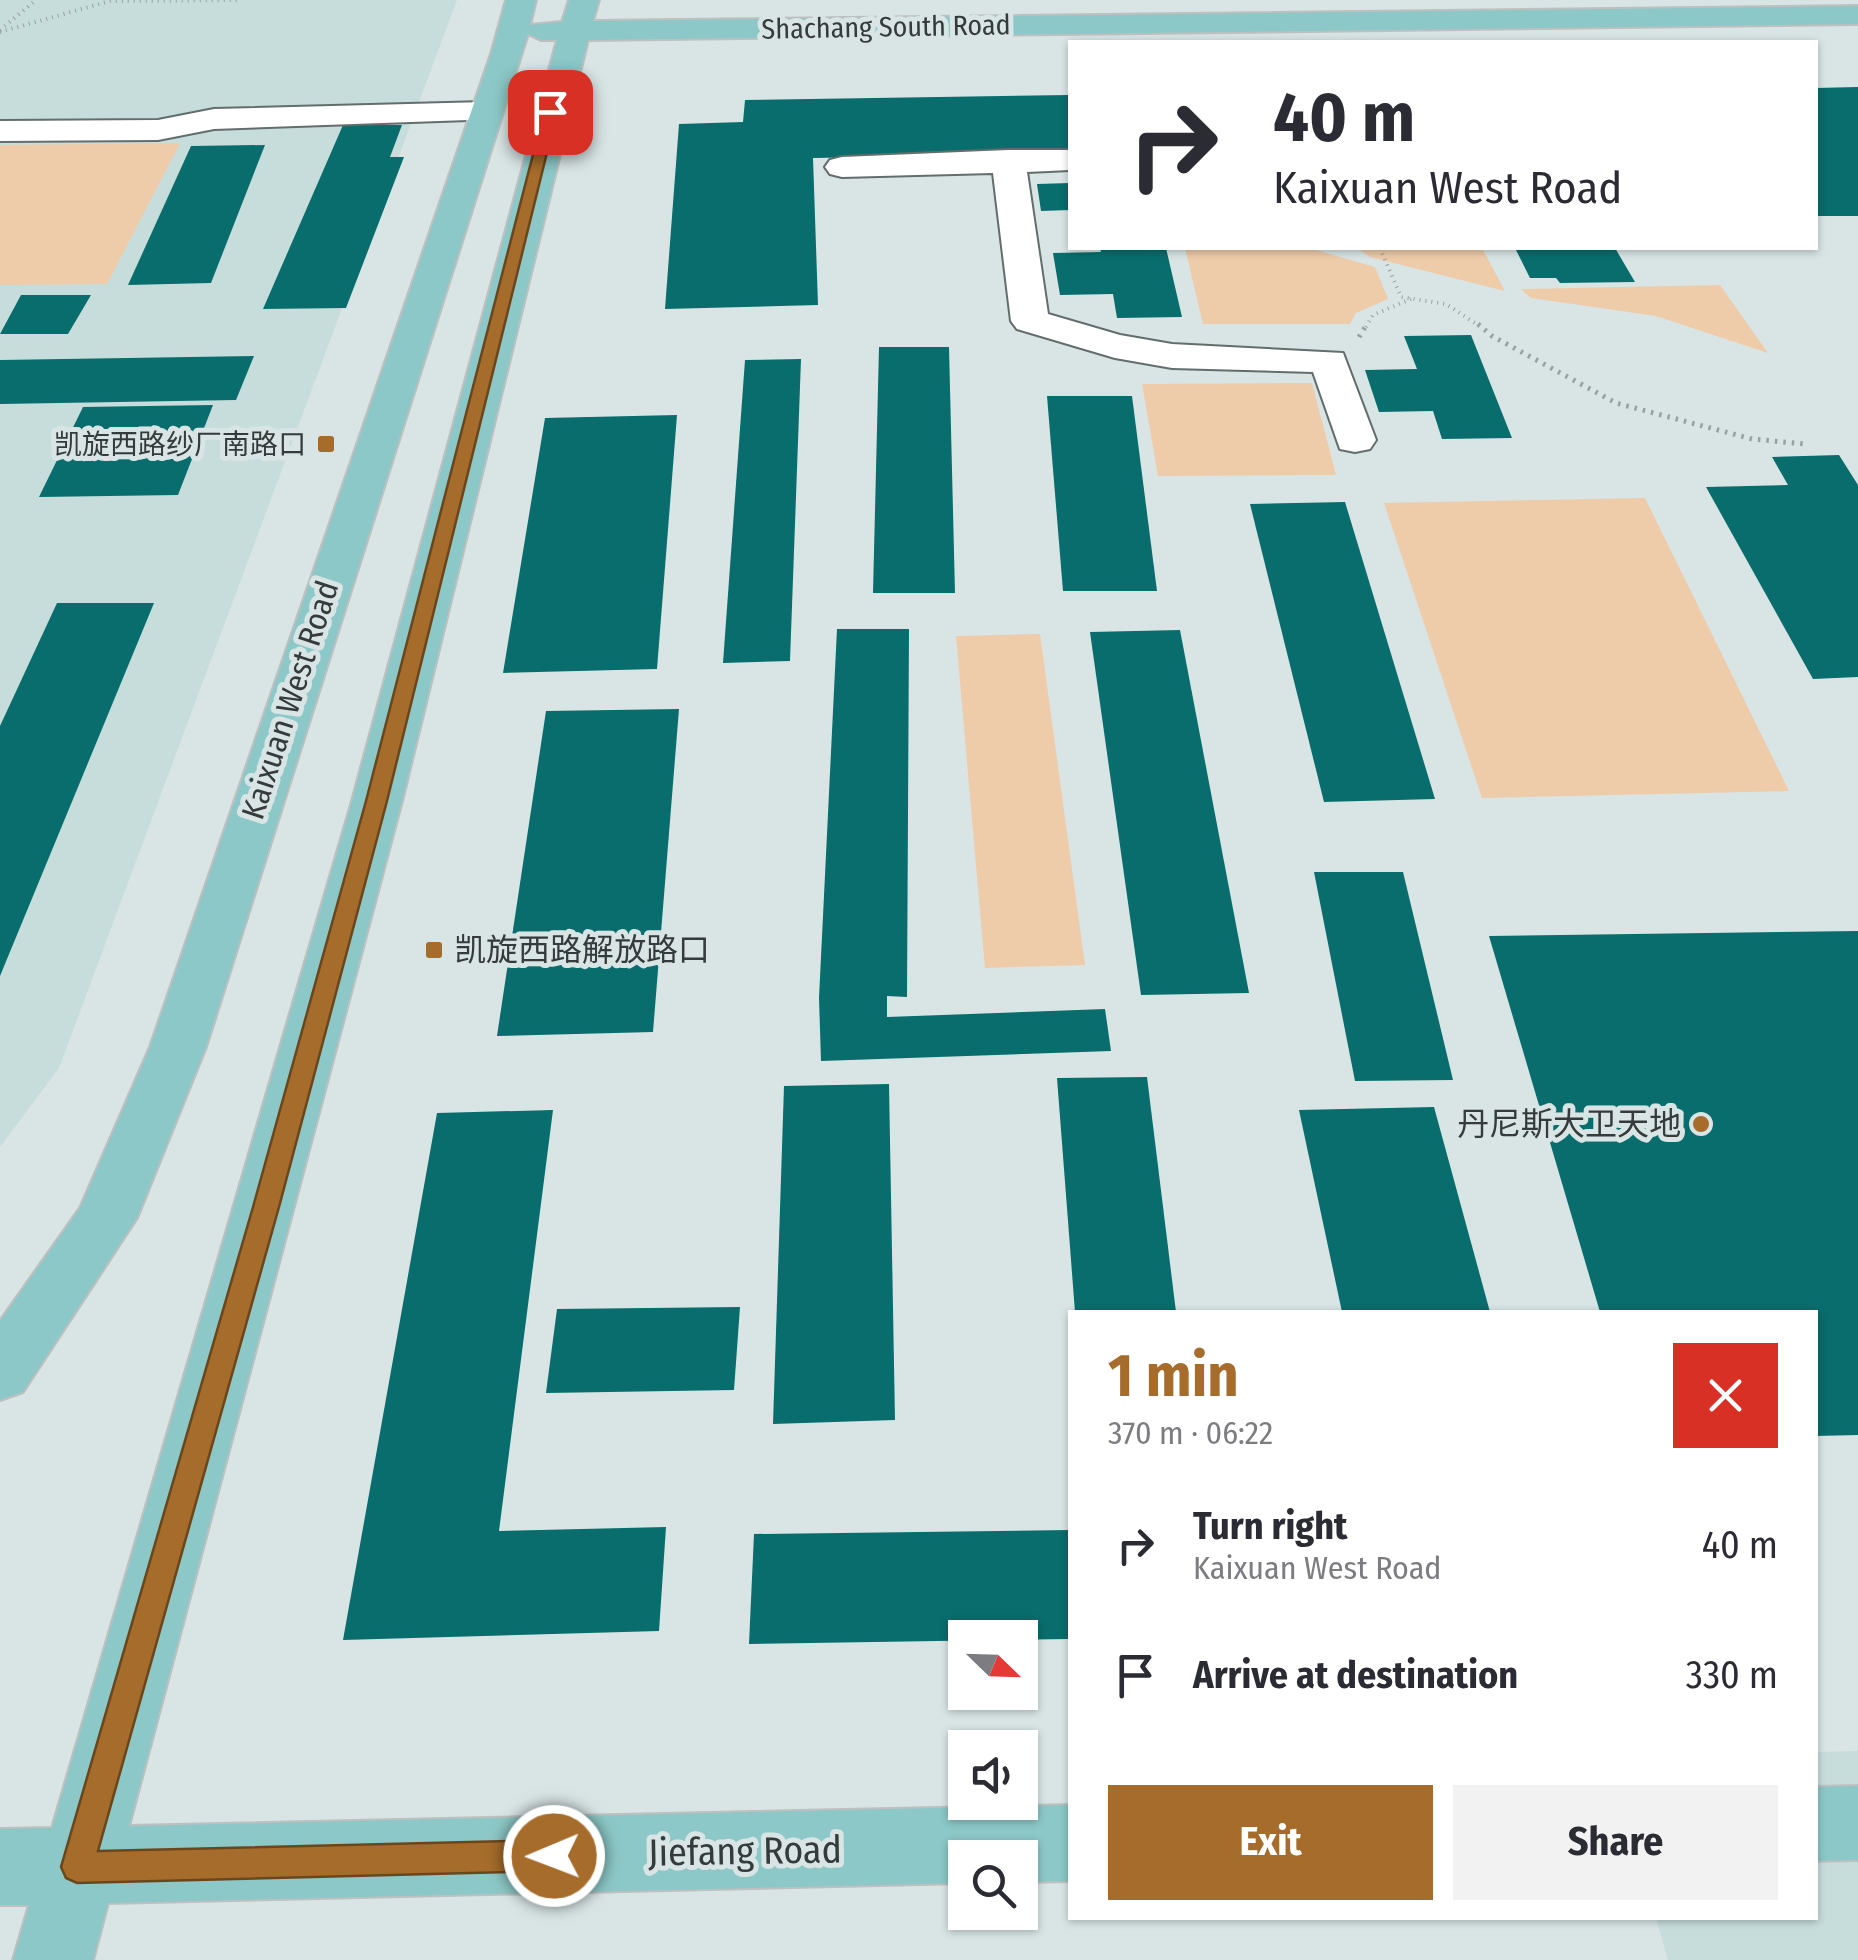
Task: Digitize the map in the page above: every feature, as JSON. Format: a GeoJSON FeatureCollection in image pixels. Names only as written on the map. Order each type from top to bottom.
{"type":"FeatureCollection","features":[{"type":"Feature","properties":{"kind":"main road"},"geometry":{"type":"LineString","coordinates":[[53,1960],[377,801],[550,112],[584,0]]}},
{"type":"Feature","properties":{"kind":"main road","name":"Shachang South Road"},"geometry":{"type":"LineString","coordinates":[[571,42],[1858,15]]}},
{"type":"Feature","properties":{"kind":"main road","name":"Shachang South Road"},"geometry":{"type":"LineString","coordinates":[[514,28],[571,42],[1068,47]]}},
{"type":"Feature","properties":{"kind":"main road","name":"Kaixuan West Road"},"geometry":{"type":"LineString","coordinates":[[0,1372],[106,1218],[178,1047],[514,28]]}},
{"type":"Feature","properties":{"kind":"main road"},"geometry":{"type":"LineString","coordinates":[[1634,40],[1858,38]]}},
{"type":"Feature","properties":{"kind":"main road"},"geometry":{"type":"LineString","coordinates":[[1818,1824],[1858,1823]]}},
{"type":"Feature","properties":{"kind":"main road","name":"Jiefang Road"},"geometry":{"type":"LineString","coordinates":[[0,1867],[1068,1843]]}},
{"type":"Feature","properties":{"kind":"lane"},"geometry":{"type":"LineString","coordinates":[[0,131],[158,130],[214,119],[485,112]]}},
{"type":"Feature","properties":{"kind":"lane"},"geometry":{"type":"LineString","coordinates":[[1008,160],[1030,321],[1115,346],[1172,356],[1330,361],[1355,440]]}},
{"type":"Feature","properties":{"kind":"lane"},"geometry":{"type":"LineString","coordinates":[[842,167],[1068,160]]}},
{"type":"Feature","properties":{"kind":"path"},"geometry":{"type":"LineString","coordinates":[[0,31],[36,0]]}},
{"type":"Feature","properties":{"kind":"path"},"geometry":{"type":"LineString","coordinates":[[0,31],[110,1],[240,0]]}},
{"type":"Feature","properties":{"kind":"path"},"geometry":{"type":"LineString","coordinates":[[1381,250],[1400,297],[1457,310],[1492,336],[1616,403],[1752,439],[1806,444]]}},
{"type":"Feature","properties":{"kind":"path"},"geometry":{"type":"LineString","coordinates":[[1357,340],[1373,315],[1412,299]]}},
{"type":"Feature","properties":{"kind":"shaded area"},"geometry":{"type":"Polygon","coordinates":[[[0,0],[457,0],[59,1068],[0,1147],[0,0]]]}},
{"type":"Feature","properties":{"kind":"shaded area"},"geometry":{"type":"Polygon","coordinates":[[[180,143],[107,284],[0,285],[0,145],[180,143]]]}},
{"type":"Feature","properties":{"kind":"shaded area"},"geometry":{"type":"Polygon","coordinates":[[[1185,250],[1316,250],[1375,267],[1388,299],[1356,313],[1350,324],[1203,324],[1185,250]]]}},
{"type":"Feature","properties":{"kind":"shaded area"},"geometry":{"type":"Polygon","coordinates":[[[1360,250],[1483,250],[1505,291],[1370,257],[1360,250]]]}},
{"type":"Feature","properties":{"kind":"shaded area"},"geometry":{"type":"Polygon","coordinates":[[[1720,285],[1768,353],[1656,316],[1531,298],[1521,289],[1720,285]]]}},
{"type":"Feature","properties":{"kind":"shaded area"},"geometry":{"type":"Polygon","coordinates":[[[1312,383],[1336,475],[1158,476],[1142,384],[1312,383]]]}},
{"type":"Feature","properties":{"kind":"shaded area"},"geometry":{"type":"Polygon","coordinates":[[[1645,498],[1789,791],[1482,798],[1384,503],[1645,498]]]}},
{"type":"Feature","properties":{"kind":"shaded area"},"geometry":{"type":"Polygon","coordinates":[[[1040,634],[1085,965],[985,968],[956,636],[1040,634]]]}},
{"type":"Feature","properties":{"kind":"shaded area"},"geometry":{"type":"Polygon","coordinates":[[[1858,1751],[1858,1960],[1668,1960],[1657,1920],[1818,1920],[1818,1752],[1858,1751]]]}},
{"type":"Feature","properties":{"kind":"building"},"geometry":{"type":"Polygon","coordinates":[[[1858,87],[1858,216],[1818,216],[1818,88],[1858,87]]]}},
{"type":"Feature","properties":{"kind":"building"},"geometry":{"type":"Polygon","coordinates":[[[1068,95],[1068,154],[813,158],[818,305],[665,309],[679,124],[743,122],[745,100],[1068,95]]]}},
{"type":"Feature","properties":{"kind":"building"},"geometry":{"type":"Polygon","coordinates":[[[343,125],[402,125],[390,157],[404,157],[346,308],[263,309],[343,125]]]}},
{"type":"Feature","properties":{"kind":"building"},"geometry":{"type":"Polygon","coordinates":[[[265,145],[211,283],[128,285],[191,146],[265,145]]]}},
{"type":"Feature","properties":{"kind":"building"},"geometry":{"type":"Polygon","coordinates":[[[1068,183],[1068,210],[1041,211],[1037,184],[1068,183]]]}},
{"type":"Feature","properties":{"kind":"building"},"geometry":{"type":"Polygon","coordinates":[[[1166,250],[1182,317],[1117,318],[1113,294],[1060,295],[1053,253],[1166,250]]]}},
{"type":"Feature","properties":{"kind":"building"},"geometry":{"type":"Polygon","coordinates":[[[1516,250],[1616,250],[1635,282],[1560,283],[1556,278],[1530,278],[1516,250]]]}},
{"type":"Feature","properties":{"kind":"building"},"geometry":{"type":"Polygon","coordinates":[[[21,295],[91,295],[68,334],[0,334],[21,295]]]}},
{"type":"Feature","properties":{"kind":"building"},"geometry":{"type":"Polygon","coordinates":[[[1471,335],[1512,438],[1442,439],[1433,411],[1379,412],[1365,370],[1417,369],[1404,336],[1471,335]]]}},
{"type":"Feature","properties":{"kind":"building"},"geometry":{"type":"Polygon","coordinates":[[[879,347],[949,347],[955,593],[873,593],[879,347]]]}},
{"type":"Feature","properties":{"kind":"building"},"geometry":{"type":"Polygon","coordinates":[[[254,356],[236,400],[0,404],[0,360],[254,356]]]}},
{"type":"Feature","properties":{"kind":"building"},"geometry":{"type":"Polygon","coordinates":[[[801,359],[790,661],[723,663],[745,360],[801,359]]]}},
{"type":"Feature","properties":{"kind":"building"},"geometry":{"type":"Polygon","coordinates":[[[1047,396],[1132,396],[1157,591],[1063,591],[1047,396]]]}},
{"type":"Feature","properties":{"kind":"building"},"geometry":{"type":"Polygon","coordinates":[[[213,405],[178,495],[39,497],[83,407],[213,405]]]}},
{"type":"Feature","properties":{"kind":"building"},"geometry":{"type":"Polygon","coordinates":[[[677,415],[657,669],[503,673],[545,418],[677,415]]]}},
{"type":"Feature","properties":{"kind":"building"},"geometry":{"type":"Polygon","coordinates":[[[1839,455],[1858,485],[1858,677],[1813,679],[1706,487],[1788,485],[1772,457],[1839,455]]]}},
{"type":"Feature","properties":{"kind":"building"},"geometry":{"type":"Polygon","coordinates":[[[1345,502],[1435,799],[1324,802],[1250,504],[1345,502]]]}},
{"type":"Feature","properties":{"kind":"building"},"geometry":{"type":"Polygon","coordinates":[[[57,603],[154,603],[0,976],[0,726],[57,603]]]}},
{"type":"Feature","properties":{"kind":"building"},"geometry":{"type":"Polygon","coordinates":[[[837,629],[909,629],[907,997],[887,996],[887,1017],[1105,1009],[1111,1051],[821,1061],[819,998],[837,629]]]}},
{"type":"Feature","properties":{"kind":"building"},"geometry":{"type":"Polygon","coordinates":[[[1180,630],[1249,993],[1141,995],[1090,632],[1180,630]]]}},
{"type":"Feature","properties":{"kind":"building"},"geometry":{"type":"Polygon","coordinates":[[[679,709],[653,1032],[497,1036],[546,711],[679,709]]]}},
{"type":"Feature","properties":{"kind":"building"},"geometry":{"type":"Polygon","coordinates":[[[1314,872],[1403,872],[1453,1080],[1355,1081],[1314,872]]]}},
{"type":"Feature","properties":{"kind":"building","name":"丹尼斯大卫天地"},"geometry":{"type":"Polygon","coordinates":[[[1858,931],[1858,1435],[1818,1436],[1818,1310],[1599,1310],[1489,936],[1858,931]]]}},
{"type":"Feature","properties":{"kind":"building"},"geometry":{"type":"Polygon","coordinates":[[[1147,1077],[1176,1310],[1075,1310],[1057,1078],[1147,1077]]]}},
{"type":"Feature","properties":{"kind":"building"},"geometry":{"type":"Polygon","coordinates":[[[889,1084],[895,1420],[773,1424],[784,1086],[889,1084]]]}},
{"type":"Feature","properties":{"kind":"building"},"geometry":{"type":"Polygon","coordinates":[[[1434,1107],[1489,1310],[1342,1310],[1299,1110],[1434,1107]]]}},
{"type":"Feature","properties":{"kind":"building"},"geometry":{"type":"Polygon","coordinates":[[[553,1110],[499,1531],[666,1527],[659,1631],[343,1640],[437,1113],[553,1110]]]}},
{"type":"Feature","properties":{"kind":"building"},"geometry":{"type":"Polygon","coordinates":[[[740,1307],[734,1390],[546,1393],[557,1309],[740,1307]]]}},
{"type":"Feature","properties":{"kind":"building"},"geometry":{"type":"Polygon","coordinates":[[[1068,1530],[1068,1639],[1038,1639],[1038,1620],[948,1620],[948,1641],[749,1644],[754,1534],[1068,1530]]]}},
{"type":"Feature","properties":{"kind":"place","name":"凯旋西路纱厂南路口"},"geometry":{"type":"Point","coordinates":[326,444]}},
{"type":"Feature","properties":{"kind":"place","name":"凯旋西路解放路口"},"geometry":{"type":"Point","coordinates":[434,950]}},
{"type":"Feature","properties":{"kind":"place","name":"丹尼斯大卫天地"},"geometry":{"type":"Point","coordinates":[1701,1124]}},
{"type":"Feature","properties":{"kind":"route"},"geometry":{"type":"LineString","coordinates":[[550,112],[377,801],[266,1207],[77,1867],[554,1856]]}}]}
